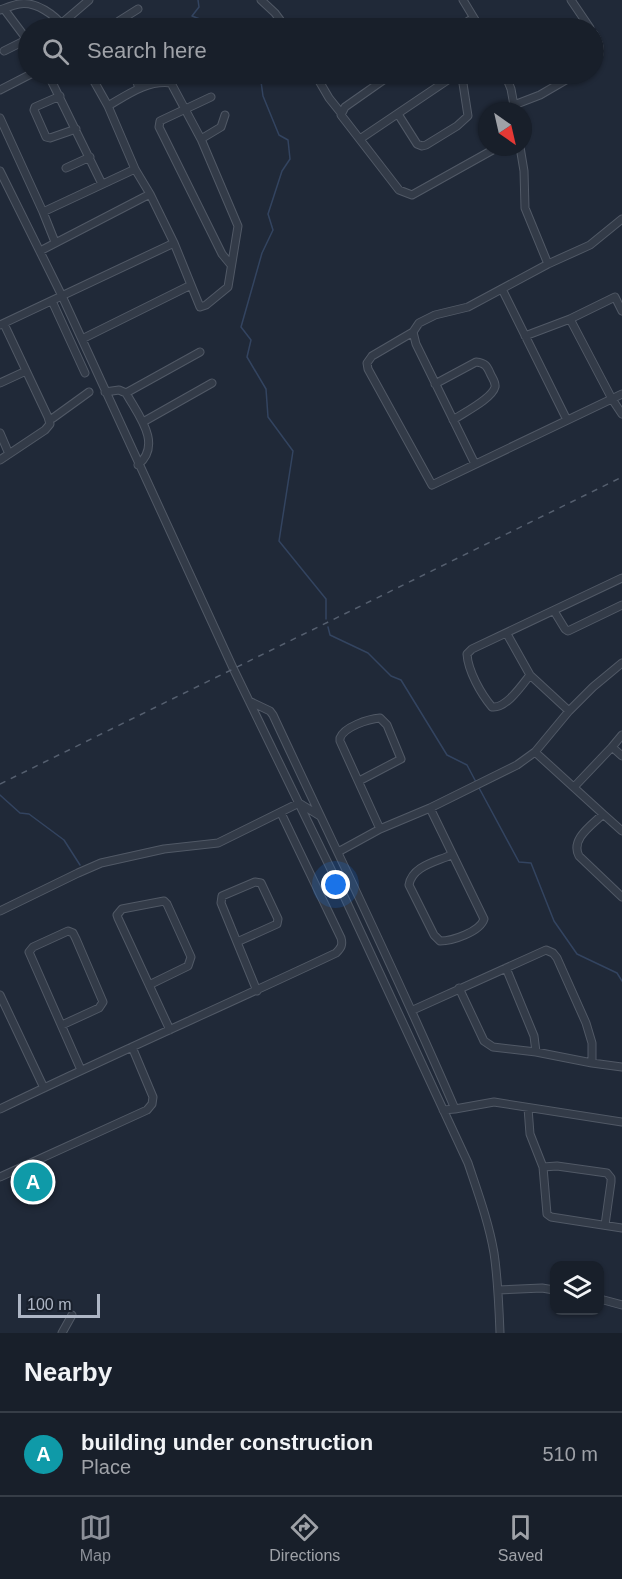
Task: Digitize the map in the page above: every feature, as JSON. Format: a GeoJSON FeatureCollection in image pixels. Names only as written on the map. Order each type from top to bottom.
{"type":"FeatureCollection","features":[{"type":"Feature","properties":{"kind":"street"},"geometry":{"type":"LineString","coordinates":[[71,18],[89,0]]}},
{"type":"Feature","properties":{"kind":"street"},"geometry":{"type":"LineString","coordinates":[[261,0],[279,18]]}},
{"type":"Feature","properties":{"kind":"street"},"geometry":{"type":"LineString","coordinates":[[464,0],[473,18]]}},
{"type":"Feature","properties":{"kind":"street"},"geometry":{"type":"LineString","coordinates":[[571,0],[583,18]]}},
{"type":"Feature","properties":{"kind":"street"},"geometry":{"type":"LineString","coordinates":[[18,28],[2,10],[19,4],[37,5],[53,18]]}},
{"type":"Feature","properties":{"kind":"street"},"geometry":{"type":"LineString","coordinates":[[124,18],[138,9]]}},
{"type":"Feature","properties":{"kind":"street"},"geometry":{"type":"LineString","coordinates":[[4,51],[18,45]]}},
{"type":"Feature","properties":{"kind":"street"},"geometry":{"type":"LineString","coordinates":[[0,90],[18,81]]}},
{"type":"Feature","properties":{"kind":"street"},"geometry":{"type":"LineString","coordinates":[[53,84],[102,184]]}},
{"type":"Feature","properties":{"kind":"street"},"geometry":{"type":"LineString","coordinates":[[96,84],[108,106],[135,169],[174,243],[200,307],[206,305],[228,286],[238,226],[201,139],[172,84]]}},
{"type":"Feature","properties":{"kind":"street"},"geometry":{"type":"LineString","coordinates":[[138,84],[139,88]]}},
{"type":"Feature","properties":{"kind":"street"},"geometry":{"type":"LineString","coordinates":[[108,106],[139,88],[153,84]]}},
{"type":"Feature","properties":{"kind":"street"},"geometry":{"type":"LineString","coordinates":[[321,84],[341,117],[399,190],[412,195],[482,156]]}},
{"type":"Feature","properties":{"kind":"street"},"geometry":{"type":"LineString","coordinates":[[340,113],[345,106],[378,84]]}},
{"type":"Feature","properties":{"kind":"street"},"geometry":{"type":"LineString","coordinates":[[360,139],[442,84]]}},
{"type":"Feature","properties":{"kind":"street"},"geometry":{"type":"LineString","coordinates":[[398,114],[417,144],[426,145],[468,116],[463,84]]}},
{"type":"Feature","properties":{"kind":"street"},"geometry":{"type":"LineString","coordinates":[[508,84],[513,102]]}},
{"type":"Feature","properties":{"kind":"street"},"geometry":{"type":"LineString","coordinates":[[527,102],[559,84]]}},
{"type":"Feature","properties":{"kind":"street"},"geometry":{"type":"LineString","coordinates":[[60,96],[36,105],[34,109],[46,137],[76,129]]}},
{"type":"Feature","properties":{"kind":"street"},"geometry":{"type":"LineString","coordinates":[[211,97],[160,121],[159,127],[222,254],[231,265]]}},
{"type":"Feature","properties":{"kind":"street"},"geometry":{"type":"LineString","coordinates":[[201,139],[221,127],[225,115]]}},
{"type":"Feature","properties":{"kind":"street"},"geometry":{"type":"LineString","coordinates":[[0,118],[55,242]]}},
{"type":"Feature","properties":{"kind":"street"},"geometry":{"type":"LineString","coordinates":[[522,156],[525,207],[548,264]]}},
{"type":"Feature","properties":{"kind":"street"},"geometry":{"type":"LineString","coordinates":[[66,168],[90,157]]}},
{"type":"Feature","properties":{"kind":"street"},"geometry":{"type":"LineString","coordinates":[[43,212],[135,169]]}},
{"type":"Feature","properties":{"kind":"street"},"geometry":{"type":"LineString","coordinates":[[0,171],[62,296],[138,465],[343,894],[468,1163],[494,1252],[500,1333]]}},
{"type":"Feature","properties":{"kind":"street"},"geometry":{"type":"LineString","coordinates":[[40,251],[150,194]]}},
{"type":"Feature","properties":{"kind":"street"},"geometry":{"type":"LineString","coordinates":[[622,219],[590,245],[548,264],[468,307],[435,315],[419,323],[413,332],[372,356],[367,363],[368,369],[432,485],[622,394]]}},
{"type":"Feature","properties":{"kind":"street"},"geometry":{"type":"LineString","coordinates":[[0,460],[45,430],[50,424],[2,325],[174,243]]}},
{"type":"Feature","properties":{"kind":"street"},"geometry":{"type":"LineString","coordinates":[[82,339],[191,285]]}},
{"type":"Feature","properties":{"kind":"street"},"geometry":{"type":"LineString","coordinates":[[502,289],[567,420]]}},
{"type":"Feature","properties":{"kind":"street"},"geometry":{"type":"LineString","coordinates":[[525,336],[570,319],[622,293]]}},
{"type":"Feature","properties":{"kind":"street"},"geometry":{"type":"LineString","coordinates":[[615,297],[622,311]]}},
{"type":"Feature","properties":{"kind":"street"},"geometry":{"type":"LineString","coordinates":[[52,301],[85,373]]}},
{"type":"Feature","properties":{"kind":"street"},"geometry":{"type":"LineString","coordinates":[[570,319],[622,414]]}},
{"type":"Feature","properties":{"kind":"street"},"geometry":{"type":"LineString","coordinates":[[413,332],[416,344],[475,464]]}},
{"type":"Feature","properties":{"kind":"street"},"geometry":{"type":"LineString","coordinates":[[403,339],[416,344]]}},
{"type":"Feature","properties":{"kind":"street"},"geometry":{"type":"LineString","coordinates":[[126,393],[200,352]]}},
{"type":"Feature","properties":{"kind":"street"},"geometry":{"type":"LineString","coordinates":[[435,384],[476,362],[487,366],[495,382],[492,392],[453,420]]}},
{"type":"Feature","properties":{"kind":"street"},"geometry":{"type":"LineString","coordinates":[[0,383],[26,371]]}},
{"type":"Feature","properties":{"kind":"street"},"geometry":{"type":"LineString","coordinates":[[142,422],[212,383]]}},
{"type":"Feature","properties":{"kind":"street"},"geometry":{"type":"LineString","coordinates":[[105,392],[119,390],[126,393],[142,422],[150,446],[147,458],[138,465]]}},
{"type":"Feature","properties":{"kind":"street"},"geometry":{"type":"LineString","coordinates":[[53,418],[89,392]]}},
{"type":"Feature","properties":{"kind":"street"},"geometry":{"type":"LineString","coordinates":[[0,433],[9,454]]}},
{"type":"Feature","properties":{"kind":"street"},"geometry":{"type":"LineString","coordinates":[[531,675],[498,707],[492,707],[476,681],[467,654],[472,649],[622,579]]}},
{"type":"Feature","properties":{"kind":"street"},"geometry":{"type":"LineString","coordinates":[[554,611],[568,631],[622,605]]}},
{"type":"Feature","properties":{"kind":"street"},"geometry":{"type":"LineString","coordinates":[[507,634],[531,675],[569,711]]}},
{"type":"Feature","properties":{"kind":"street"},"geometry":{"type":"LineString","coordinates":[[338,852],[380,829],[430,808],[517,765],[535,752],[569,711],[622,663]]}},
{"type":"Feature","properties":{"kind":"street"},"geometry":{"type":"LineString","coordinates":[[249,701],[270,711],[273,715],[411,1007],[455,1109]]}},
{"type":"Feature","properties":{"kind":"street"},"geometry":{"type":"LineString","coordinates":[[358,781],[401,759],[387,725],[380,718],[372,719],[340,735],[340,741],[358,781],[380,829]]}},
{"type":"Feature","properties":{"kind":"street"},"geometry":{"type":"LineString","coordinates":[[575,786],[622,735]]}},
{"type":"Feature","properties":{"kind":"street"},"geometry":{"type":"LineString","coordinates":[[612,747],[622,756]]}},
{"type":"Feature","properties":{"kind":"street"},"geometry":{"type":"LineString","coordinates":[[535,752],[622,831]]}},
{"type":"Feature","properties":{"kind":"street"},"geometry":{"type":"LineString","coordinates":[[0,911],[101,863],[164,849],[219,843],[299,803]]}},
{"type":"Feature","properties":{"kind":"street"},"geometry":{"type":"LineString","coordinates":[[299,803],[320,816]]}},
{"type":"Feature","properties":{"kind":"street"},"geometry":{"type":"LineString","coordinates":[[430,808],[484,920],[477,928],[448,941],[440,941],[434,935],[409,885],[410,877],[415,871],[451,855]]}},
{"type":"Feature","properties":{"kind":"street"},"geometry":{"type":"LineString","coordinates":[[0,1109],[336,953],[342,946],[341,938],[281,813]]}},
{"type":"Feature","properties":{"kind":"street"},"geometry":{"type":"LineString","coordinates":[[603,814],[577,840],[575,849],[579,856],[622,897]]}},
{"type":"Feature","properties":{"kind":"street"},"geometry":{"type":"LineString","coordinates":[[343,894],[350,879]]}},
{"type":"Feature","properties":{"kind":"street"},"geometry":{"type":"LineString","coordinates":[[237,942],[277,924],[278,919],[261,883],[255,882],[222,896],[220,899],[237,942],[257,990]]}},
{"type":"Feature","properties":{"kind":"street"},"geometry":{"type":"LineString","coordinates":[[149,986],[188,966],[191,957],[164,901],[122,909],[117,915],[149,986],[170,1030]]}},
{"type":"Feature","properties":{"kind":"street"},"geometry":{"type":"LineString","coordinates":[[62,1025],[99,1008],[103,1002],[76,939],[73,933],[68,931],[33,947],[29,952],[81,1070]]}},
{"type":"Feature","properties":{"kind":"street"},"geometry":{"type":"LineString","coordinates":[[396,1010],[411,1007],[546,951],[553,953],[586,1023],[592,1043],[592,1063]]}},
{"type":"Feature","properties":{"kind":"street"},"geometry":{"type":"LineString","coordinates":[[506,968],[534,1036],[536,1052]]}},
{"type":"Feature","properties":{"kind":"street"},"geometry":{"type":"LineString","coordinates":[[459,988],[488,1045],[622,1067]]}},
{"type":"Feature","properties":{"kind":"street"},"geometry":{"type":"LineString","coordinates":[[0,995],[44,1088]]}},
{"type":"Feature","properties":{"kind":"street"},"geometry":{"type":"LineString","coordinates":[[0,1177],[147,1110],[152,1104],[153,1097],[132,1047]]}},
{"type":"Feature","properties":{"kind":"street"},"geometry":{"type":"LineString","coordinates":[[443,1110],[494,1102],[622,1122]]}},
{"type":"Feature","properties":{"kind":"street"},"geometry":{"type":"LineString","coordinates":[[528,1108],[530,1134],[543,1167],[547,1214],[551,1217],[622,1228]]}},
{"type":"Feature","properties":{"kind":"street"},"geometry":{"type":"LineString","coordinates":[[543,1167],[557,1166],[607,1173],[611,1182],[605,1225]]}},
{"type":"Feature","properties":{"kind":"street"},"geometry":{"type":"LineString","coordinates":[[498,1290],[550,1289]]}},
{"type":"Feature","properties":{"kind":"street"},"geometry":{"type":"LineString","coordinates":[[604,1300],[622,1305]]}},
{"type":"Feature","properties":{"kind":"street"},"geometry":{"type":"LineString","coordinates":[[62,1333],[72,1315]]}},
{"type":"Feature","properties":{"kind":"waterway"},"geometry":{"type":"LineString","coordinates":[[197,18],[192,16],[199,7],[198,0]]}},
{"type":"Feature","properties":{"kind":"waterway"},"geometry":{"type":"LineString","coordinates":[[261,84],[263,96],[279,135],[288,140],[290,159],[282,171],[268,214],[273,230],[262,253],[241,327],[251,340],[247,357],[266,389],[268,417],[293,451],[279,541],[326,599],[326,619]]}},
{"type":"Feature","properties":{"kind":"waterway"},"geometry":{"type":"LineString","coordinates":[[328,627],[330,635],[368,653],[391,676],[401,680],[447,755],[467,765],[476,782]]}},
{"type":"Feature","properties":{"kind":"waterway"},"geometry":{"type":"LineString","coordinates":[[478,786],[519,862],[531,863],[554,921],[577,954],[617,973],[622,981]]}},
{"type":"Feature","properties":{"kind":"waterway"},"geometry":{"type":"LineString","coordinates":[[0,795],[20,813],[29,814],[64,840],[80,865]]}},
{"type":"Feature","properties":{"kind":"railway"},"geometry":{"type":"LineString","coordinates":[[0,784],[622,477]]}},
{"type":"Feature","properties":{"kind":"place","name":"building under construction"},"geometry":{"type":"Point","coordinates":[33,1182]}}]}
